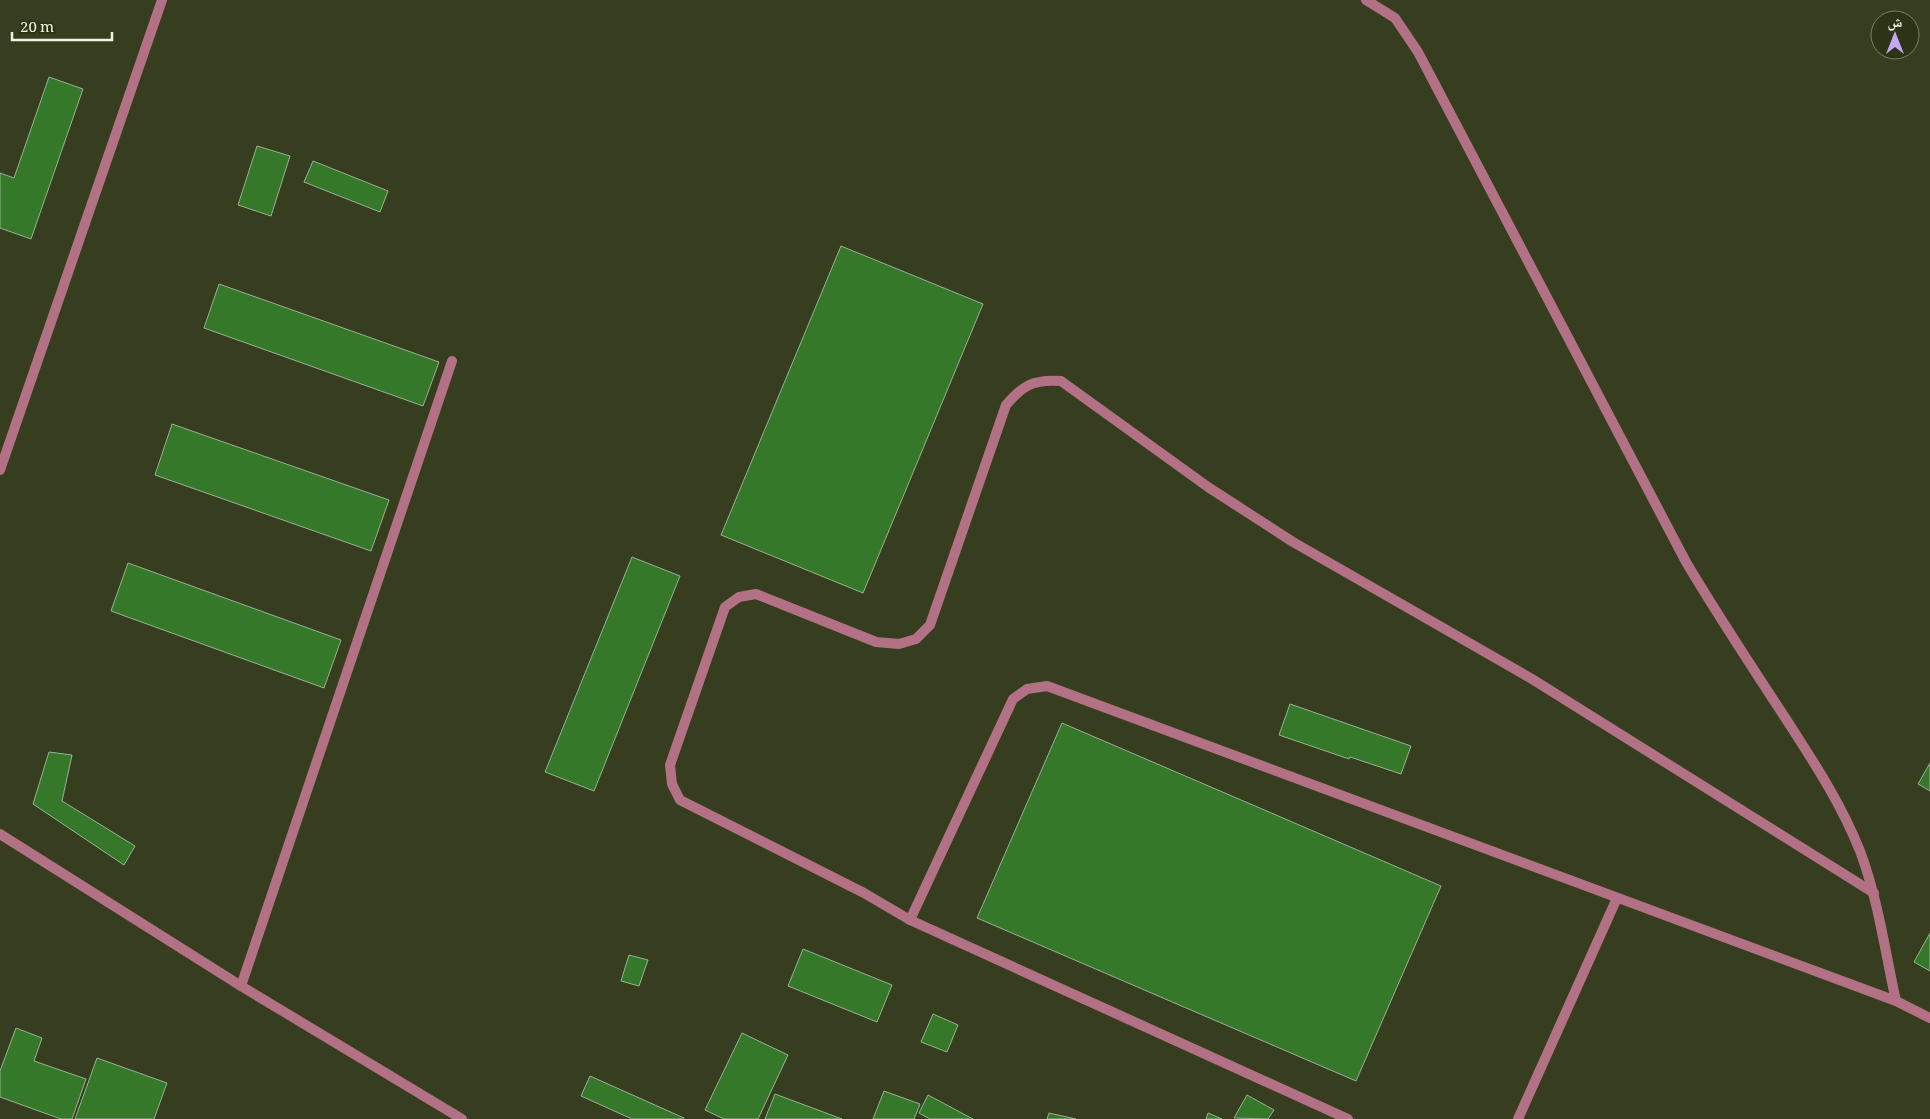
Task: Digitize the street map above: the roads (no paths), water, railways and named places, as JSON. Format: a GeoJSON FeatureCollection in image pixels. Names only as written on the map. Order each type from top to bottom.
{"type":"FeatureCollection","features":[{"type":"Feature","properties":{"kind":"lane"},"geometry":{"type":"LineString","coordinates":[[0,470],[162,0]]}},
{"type":"Feature","properties":{"kind":"lane"},"geometry":{"type":"LineString","coordinates":[[1366,0],[1395,18],[1418,52],[1686,562],[1822,776],[1845,817],[1860,850],[1874,893],[1896,1001]]}},
{"type":"Feature","properties":{"kind":"lane"},"geometry":{"type":"LineString","coordinates":[[241,986],[452,361]]}},
{"type":"Feature","properties":{"kind":"lane"},"geometry":{"type":"LineString","coordinates":[[1348,1119],[910,920],[864,893],[680,800],[672,784],[670,765],[724,607],[738,597],[756,594],[876,642],[899,644],[916,639],[930,625],[1006,405],[1017,392],[1044,379],[1061,380],[1208,487],[1294,542],[1532,679],[1874,893]]}},
{"type":"Feature","properties":{"kind":"lane"},"geometry":{"type":"LineString","coordinates":[[910,920],[1013,699],[1027,689],[1047,686],[1896,1001],[1930,1018]]}},
{"type":"Feature","properties":{"kind":"lane"},"geometry":{"type":"LineString","coordinates":[[0,834],[241,986],[462,1119]]}},
{"type":"Feature","properties":{"kind":"lane"},"geometry":{"type":"LineString","coordinates":[[1518,1119],[1617,898]]}}]}
